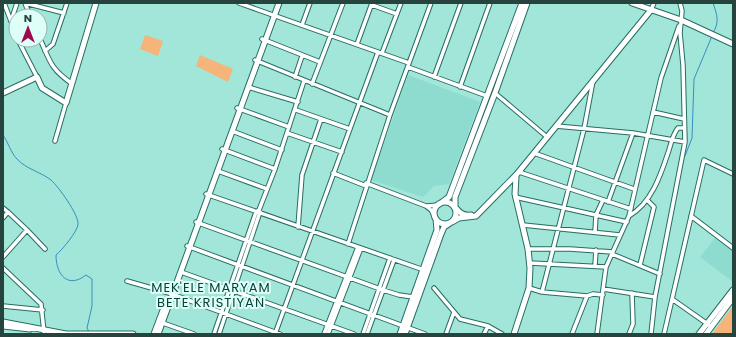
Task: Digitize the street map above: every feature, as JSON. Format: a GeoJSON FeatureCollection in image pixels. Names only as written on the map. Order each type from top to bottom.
{"type":"FeatureCollection","features":[{"type":"Feature","properties":{"kind":"street"},"geometry":{"type":"LineString","coordinates":[[4,3],[8,14]]}},
{"type":"Feature","properties":{"kind":"street"},"geometry":{"type":"LineString","coordinates":[[25,3],[64,13]]}},
{"type":"Feature","properties":{"kind":"street"},"geometry":{"type":"LineString","coordinates":[[45,51],[53,44],[67,3]]}},
{"type":"Feature","properties":{"kind":"street"},"geometry":{"type":"LineString","coordinates":[[55,141],[96,3]]}},
{"type":"Feature","properties":{"kind":"street"},"geometry":{"type":"LineString","coordinates":[[239,3],[246,4],[272,15],[409,63]]}},
{"type":"Feature","properties":{"kind":"street"},"geometry":{"type":"LineString","coordinates":[[207,195],[218,171],[238,108],[275,3]]}},
{"type":"Feature","properties":{"kind":"street"},"geometry":{"type":"LineString","coordinates":[[272,15],[279,3]]}},
{"type":"Feature","properties":{"kind":"street"},"geometry":{"type":"LineString","coordinates":[[302,25],[310,3]]}},
{"type":"Feature","properties":{"kind":"street"},"geometry":{"type":"LineString","coordinates":[[312,84],[342,3]]}},
{"type":"Feature","properties":{"kind":"street"},"geometry":{"type":"LineString","coordinates":[[275,333],[350,129],[401,3]]}},
{"type":"Feature","properties":{"kind":"street"},"geometry":{"type":"LineString","coordinates":[[348,244],[366,184],[431,3]]}},
{"type":"Feature","properties":{"kind":"street"},"geometry":{"type":"LineString","coordinates":[[434,77],[461,3]]}},
{"type":"Feature","properties":{"kind":"street"},"geometry":{"type":"LineString","coordinates":[[460,86],[490,3]]}},
{"type":"Feature","properties":{"kind":"street"},"geometry":{"type":"LineString","coordinates":[[334,173],[426,206],[435,207],[449,197],[495,93],[522,3]]}},
{"type":"Feature","properties":{"kind":"street"},"geometry":{"type":"LineString","coordinates":[[405,334],[405,326],[413,297],[442,232],[456,214],[455,197],[488,96],[527,3]]}},
{"type":"Feature","properties":{"kind":"street"},"geometry":{"type":"LineString","coordinates":[[632,3],[681,20],[733,44]]}},
{"type":"Feature","properties":{"kind":"street"},"geometry":{"type":"LineString","coordinates":[[400,334],[405,326],[425,270],[438,227],[435,210],[440,204],[450,203],[461,214],[467,216],[477,213],[502,190],[518,173],[651,10],[654,3]]}},
{"type":"Feature","properties":{"kind":"street"},"geometry":{"type":"LineString","coordinates":[[651,334],[655,297],[685,142],[681,20],[682,11],[680,3]]}},
{"type":"Feature","properties":{"kind":"street"},"geometry":{"type":"LineString","coordinates":[[357,44],[372,4],[397,14]]}},
{"type":"Feature","properties":{"kind":"street"},"geometry":{"type":"LineString","coordinates":[[597,334],[606,267],[630,216],[634,189],[666,61],[681,20]]}},
{"type":"Feature","properties":{"kind":"street"},"geometry":{"type":"LineString","coordinates":[[263,40],[320,62]]}},
{"type":"Feature","properties":{"kind":"street"},"geometry":{"type":"LineString","coordinates":[[22,48],[42,88],[66,104]]}},
{"type":"Feature","properties":{"kind":"street"},"geometry":{"type":"LineString","coordinates":[[44,48],[56,72],[71,83]]}},
{"type":"Feature","properties":{"kind":"street"},"geometry":{"type":"LineString","coordinates":[[295,77],[302,56]]}},
{"type":"Feature","properties":{"kind":"street"},"geometry":{"type":"LineString","coordinates":[[256,60],[304,81],[390,115]]}},
{"type":"Feature","properties":{"kind":"street"},"geometry":{"type":"LineString","coordinates":[[158,334],[188,247],[232,131],[238,108],[248,87],[256,60]]}},
{"type":"Feature","properties":{"kind":"street"},"geometry":{"type":"LineString","coordinates":[[408,67],[488,96]]}},
{"type":"Feature","properties":{"kind":"street"},"geometry":{"type":"LineString","coordinates":[[3,93],[37,77]]}},
{"type":"Feature","properties":{"kind":"street"},"geometry":{"type":"LineString","coordinates":[[542,292],[584,129],[593,80]]}},
{"type":"Feature","properties":{"kind":"street"},"geometry":{"type":"LineString","coordinates":[[214,334],[275,170],[296,110],[304,81]]}},
{"type":"Feature","properties":{"kind":"street"},"geometry":{"type":"LineString","coordinates":[[248,87],[298,102]]}},
{"type":"Feature","properties":{"kind":"street"},"geometry":{"type":"LineString","coordinates":[[495,93],[547,137]]}},
{"type":"Feature","properties":{"kind":"street"},"geometry":{"type":"LineString","coordinates":[[238,108],[289,127]]}},
{"type":"Feature","properties":{"kind":"street"},"geometry":{"type":"LineString","coordinates":[[296,110],[350,129]]}},
{"type":"Feature","properties":{"kind":"street"},"geometry":{"type":"LineString","coordinates":[[653,112],[684,119]]}},
{"type":"Feature","properties":{"kind":"street"},"geometry":{"type":"LineString","coordinates":[[298,227],[302,175],[321,119]]}},
{"type":"Feature","properties":{"kind":"street"},"geometry":{"type":"LineString","coordinates":[[556,126],[633,134],[685,142]]}},
{"type":"Feature","properties":{"kind":"street"},"geometry":{"type":"LineString","coordinates":[[630,216],[641,208],[647,200],[663,168],[678,128],[684,128]]}},
{"type":"Feature","properties":{"kind":"street"},"geometry":{"type":"LineString","coordinates":[[232,131],[282,150]]}},
{"type":"Feature","properties":{"kind":"street"},"geometry":{"type":"LineString","coordinates":[[288,133],[342,152]]}},
{"type":"Feature","properties":{"kind":"street"},"geometry":{"type":"LineString","coordinates":[[608,202],[633,134]]}},
{"type":"Feature","properties":{"kind":"street"},"geometry":{"type":"LineString","coordinates":[[224,150],[275,170]]}},
{"type":"Feature","properties":{"kind":"street"},"geometry":{"type":"LineString","coordinates":[[534,152],[634,189]]}},
{"type":"Feature","properties":{"kind":"street"},"geometry":{"type":"LineString","coordinates":[[664,334],[704,160],[733,174]]}},
{"type":"Feature","properties":{"kind":"street"},"geometry":{"type":"LineString","coordinates":[[218,171],[267,189]]}},
{"type":"Feature","properties":{"kind":"street"},"geometry":{"type":"LineString","coordinates":[[518,173],[632,209]]}},
{"type":"Feature","properties":{"kind":"street"},"geometry":{"type":"LineString","coordinates":[[514,334],[529,288],[530,263],[523,225],[515,195],[518,173]]}},
{"type":"Feature","properties":{"kind":"street"},"geometry":{"type":"LineString","coordinates":[[502,190],[509,190],[515,195],[563,208],[627,222]]}},
{"type":"Feature","properties":{"kind":"street"},"geometry":{"type":"LineString","coordinates":[[207,195],[425,270]]}},
{"type":"Feature","properties":{"kind":"street"},"geometry":{"type":"LineString","coordinates":[[595,232],[596,215],[603,200]]}},
{"type":"Feature","properties":{"kind":"street"},"geometry":{"type":"LineString","coordinates":[[640,265],[654,207],[647,200]]}},
{"type":"Feature","properties":{"kind":"street"},"geometry":{"type":"LineString","coordinates":[[426,206],[442,223],[451,222],[459,218],[474,218],[485,206]]}},
{"type":"Feature","properties":{"kind":"street"},"geometry":{"type":"LineString","coordinates":[[3,208],[45,249]]}},
{"type":"Feature","properties":{"kind":"street"},"geometry":{"type":"LineString","coordinates":[[3,218],[8,212]]}},
{"type":"Feature","properties":{"kind":"street"},"geometry":{"type":"LineString","coordinates":[[691,216],[733,248]]}},
{"type":"Feature","properties":{"kind":"street"},"geometry":{"type":"LineString","coordinates":[[197,223],[381,289],[399,295],[413,297]]}},
{"type":"Feature","properties":{"kind":"street"},"geometry":{"type":"LineString","coordinates":[[523,225],[620,235]]}},
{"type":"Feature","properties":{"kind":"street"},"geometry":{"type":"LineString","coordinates":[[3,258],[27,230]]}},
{"type":"Feature","properties":{"kind":"street"},"geometry":{"type":"LineString","coordinates":[[188,247],[425,334]]}},
{"type":"Feature","properties":{"kind":"street"},"geometry":{"type":"LineString","coordinates":[[171,294],[181,272],[188,247]]}},
{"type":"Feature","properties":{"kind":"street"},"geometry":{"type":"LineString","coordinates":[[328,334],[359,247]]}},
{"type":"Feature","properties":{"kind":"street"},"geometry":{"type":"LineString","coordinates":[[528,249],[596,250],[613,253],[660,274]]}},
{"type":"Feature","properties":{"kind":"street"},"geometry":{"type":"LineString","coordinates":[[595,266],[596,250]]}},
{"type":"Feature","properties":{"kind":"street"},"geometry":{"type":"LineString","coordinates":[[363,334],[392,259]]}},
{"type":"Feature","properties":{"kind":"street"},"geometry":{"type":"LineString","coordinates":[[530,263],[606,267]]}},
{"type":"Feature","properties":{"kind":"street"},"geometry":{"type":"LineString","coordinates":[[3,268],[43,306],[41,332]]}},
{"type":"Feature","properties":{"kind":"street"},"geometry":{"type":"LineString","coordinates":[[181,272],[354,334]]}},
{"type":"Feature","properties":{"kind":"street"},"geometry":{"type":"LineString","coordinates":[[127,281],[171,294],[280,334]]}},
{"type":"Feature","properties":{"kind":"street"},"geometry":{"type":"LineString","coordinates":[[434,288],[460,319],[488,326],[502,334]]}},
{"type":"Feature","properties":{"kind":"street"},"geometry":{"type":"LineString","coordinates":[[529,288],[542,292],[587,296],[593,294],[603,295]]}},
{"type":"Feature","properties":{"kind":"street"},"geometry":{"type":"LineString","coordinates":[[603,289],[655,297]]}},
{"type":"Feature","properties":{"kind":"street"},"geometry":{"type":"LineString","coordinates":[[706,334],[709,326],[733,290]]}},
{"type":"Feature","properties":{"kind":"street"},"geometry":{"type":"LineString","coordinates":[[629,334],[633,324],[632,293]]}},
{"type":"Feature","properties":{"kind":"street"},"geometry":{"type":"LineString","coordinates":[[572,334],[587,296]]}},
{"type":"Feature","properties":{"kind":"street"},"geometry":{"type":"LineString","coordinates":[[699,334],[709,326],[733,298]]}},
{"type":"Feature","properties":{"kind":"street"},"geometry":{"type":"LineString","coordinates":[[672,299],[709,326]]}},
{"type":"Feature","properties":{"kind":"street"},"geometry":{"type":"LineString","coordinates":[[3,306],[43,310]]}},
{"type":"Feature","properties":{"kind":"street"},"geometry":{"type":"LineString","coordinates":[[446,334],[454,312]]}},
{"type":"Feature","properties":{"kind":"street"},"geometry":{"type":"LineString","coordinates":[[219,334],[223,313]]}},
{"type":"Feature","properties":{"kind":"street"},"geometry":{"type":"LineString","coordinates":[[367,334],[372,314]]}},
{"type":"Feature","properties":{"kind":"street"},"geometry":{"type":"LineString","coordinates":[[3,322],[52,334]]}},
{"type":"Feature","properties":{"kind":"street"},"geometry":{"type":"LineString","coordinates":[[154,334],[161,322]]}},
{"type":"Feature","properties":{"kind":"street"},"geometry":{"type":"LineString","coordinates":[[161,322],[194,334]]}},
{"type":"Feature","properties":{"kind":"street"},"geometry":{"type":"LineString","coordinates":[[324,334],[330,325]]}},
{"type":"Feature","properties":{"kind":"street"},"geometry":{"type":"LineString","coordinates":[[3,326],[21,326]]}},
{"type":"Feature","properties":{"kind":"street"},"geometry":{"type":"LineString","coordinates":[[19,334],[21,326]]}},
{"type":"Feature","properties":{"kind":"street"},"geometry":{"type":"LineString","coordinates":[[484,334],[488,326]]}},
{"type":"Feature","properties":{"kind":"street"},"geometry":{"type":"LineString","coordinates":[[41,332],[133,334]]}},
{"type":"Feature","properties":{"kind":"shaded area"},"geometry":{"type":"Polygon","coordinates":[[[145,35],[163,41],[158,56],[140,49],[145,35]]]}},
{"type":"Feature","properties":{"kind":"shaded area"},"geometry":{"type":"Polygon","coordinates":[[[200,55],[233,69],[228,82],[196,66],[200,55]]]}},
{"type":"Feature","properties":{"kind":"shaded area"},"geometry":{"type":"Polygon","coordinates":[[[408,75],[480,102],[449,184],[434,186],[423,197],[371,180],[408,75]]]}},
{"type":"Feature","properties":{"kind":"shaded area"},"geometry":{"type":"Polygon","coordinates":[[[716,237],[733,250],[733,282],[700,257],[716,237]]]}},
{"type":"Feature","properties":{"kind":"shaded area"},"geometry":{"type":"Polygon","coordinates":[[[733,306],[733,334],[712,334],[733,306]]]}},
{"type":"Feature","properties":{"kind":"waterway"},"geometry":{"type":"LineString","coordinates":[[713,3],[717,15],[717,25],[713,33]]}},
{"type":"Feature","properties":{"kind":"waterway"},"geometry":{"type":"LineString","coordinates":[[685,156],[692,138],[694,79],[712,36]]}},
{"type":"Feature","properties":{"kind":"waterway"},"geometry":{"type":"LineString","coordinates":[[3,135],[17,159],[51,180],[63,194],[75,214],[78,224],[77,227],[69,240],[56,255],[58,269],[64,278],[74,281],[86,275],[92,279],[92,306],[87,328],[89,332]]}},
{"type":"Feature","properties":{"kind":"district","name":"MEK'ELE MARYAM BETE KRISTIYAN"},"geometry":{"type":"Point","coordinates":[211,294]}}]}
